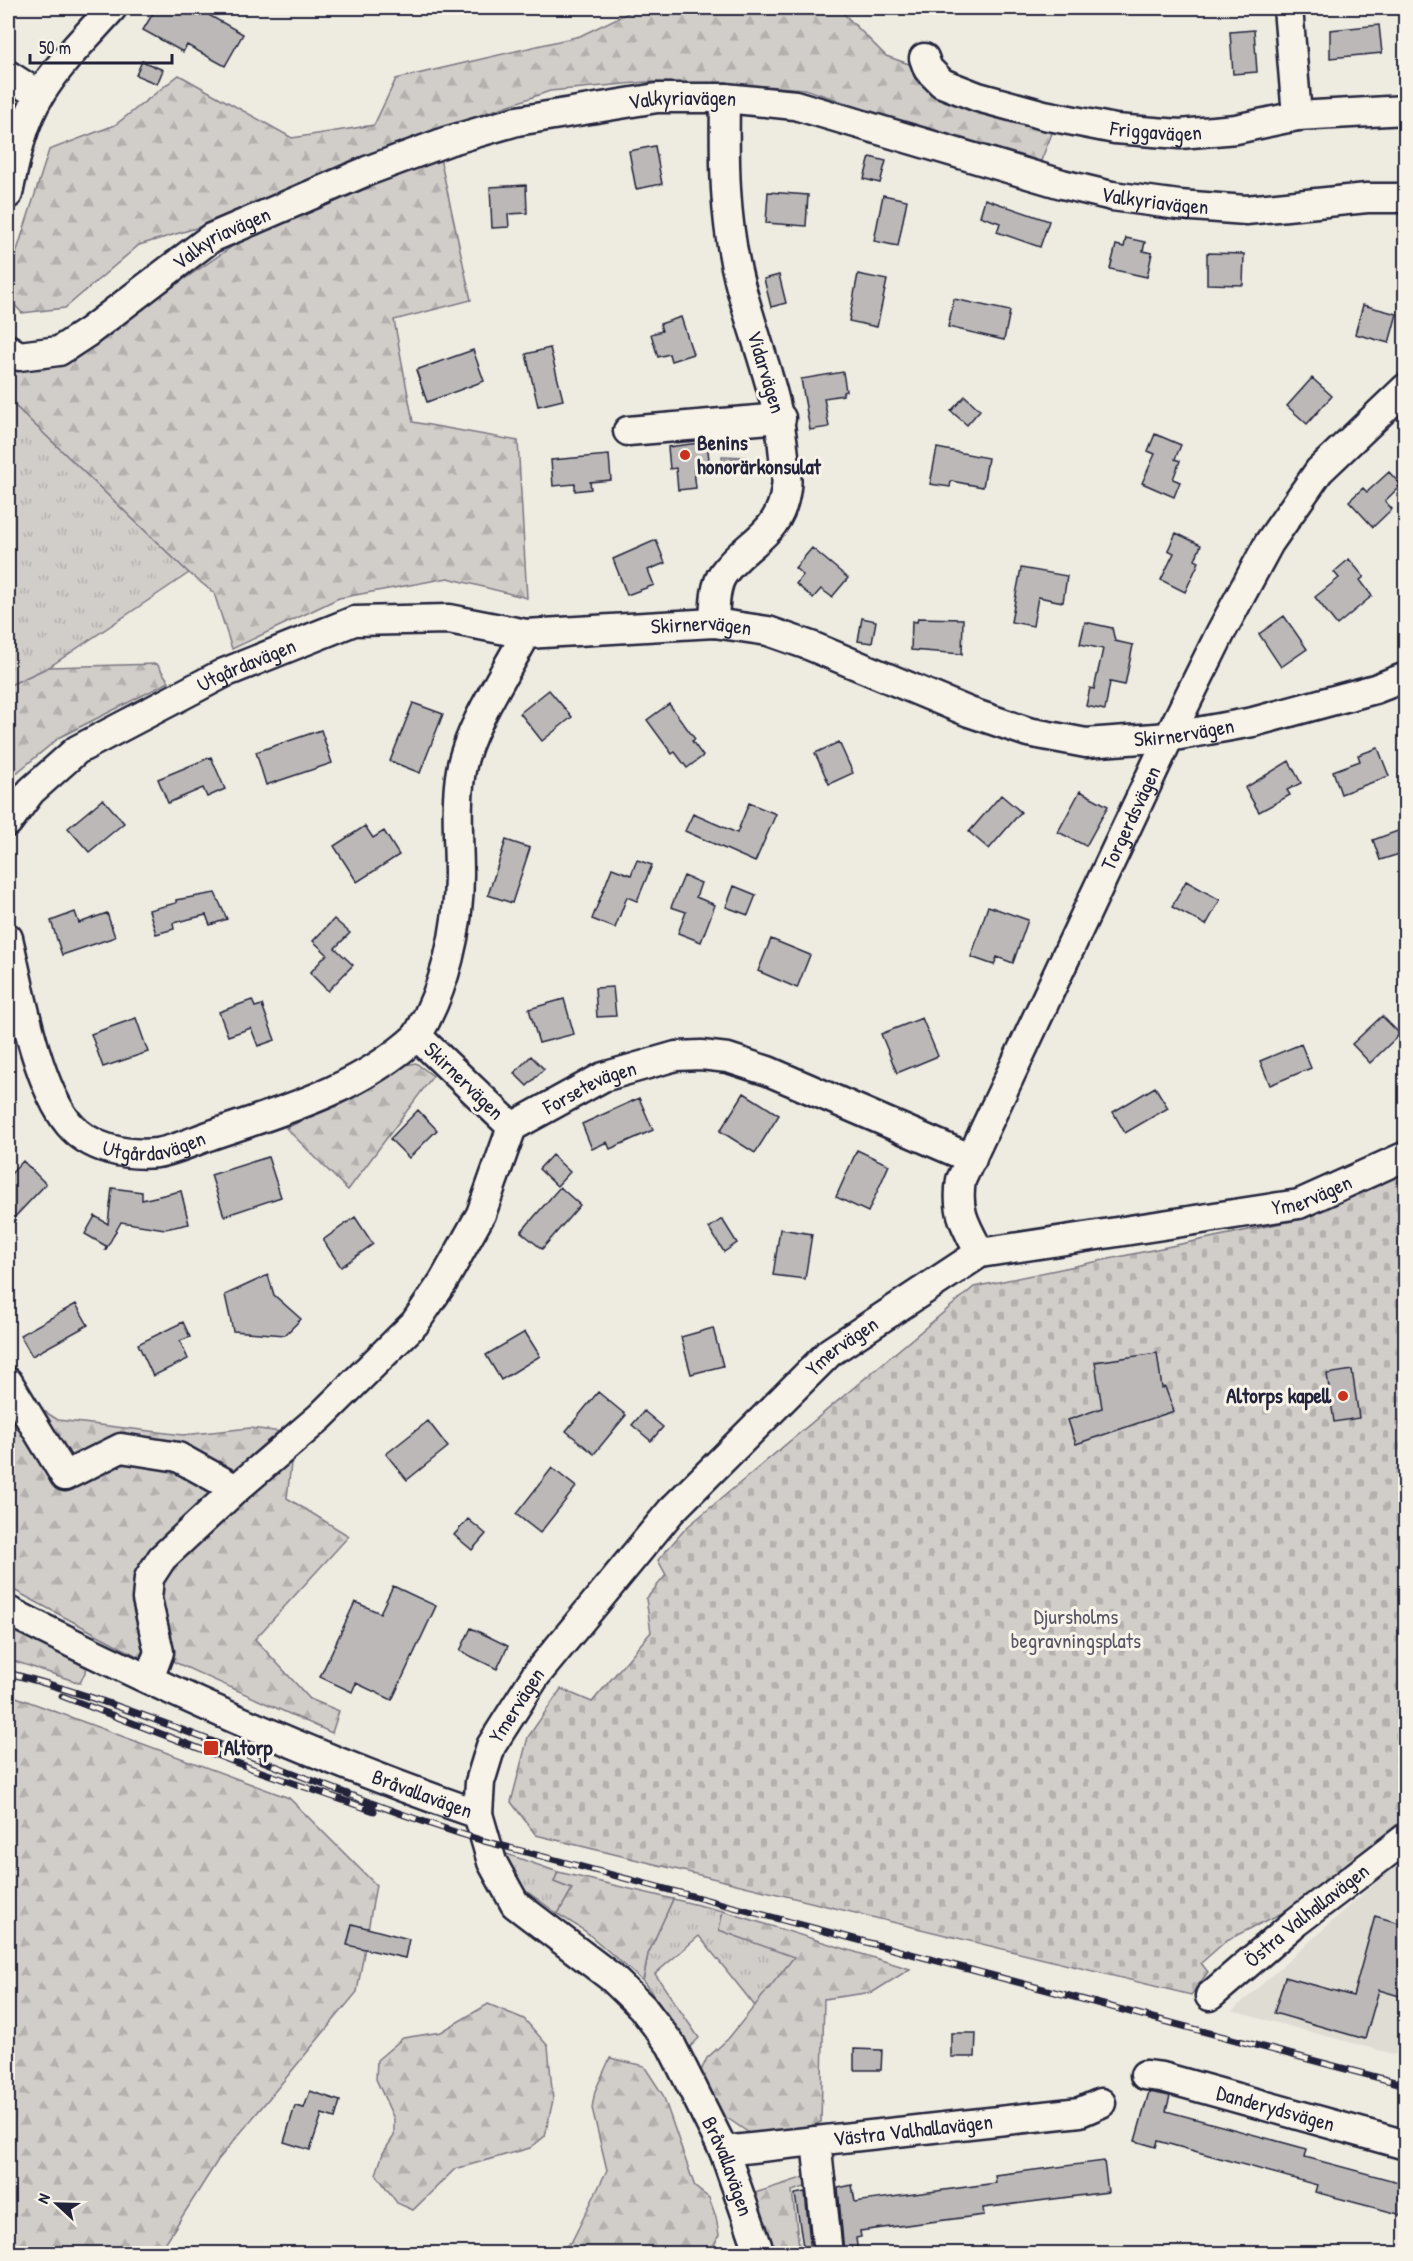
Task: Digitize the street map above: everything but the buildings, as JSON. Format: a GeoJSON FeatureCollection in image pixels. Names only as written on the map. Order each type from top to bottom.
{"type":"FeatureCollection","features":[{"type":"Feature","properties":{"kind":"street"},"geometry":{"type":"LineString","coordinates":[[9,183],[21,137],[39,95],[53,74],[112,8]]}},
{"type":"Feature","properties":{"kind":"street"},"geometry":{"type":"LineString","coordinates":[[1288,8],[1298,116]]}},
{"type":"Feature","properties":{"kind":"street","name":"Friggavägen"},"geometry":{"type":"LineString","coordinates":[[924,58],[928,69],[942,82],[978,97],[1044,115],[1115,129],[1180,134],[1236,129],[1298,116],[1406,110]]}},
{"type":"Feature","properties":{"kind":"street"},"geometry":{"type":"LineString","coordinates":[[8,75],[39,95]]}},
{"type":"Feature","properties":{"kind":"street","name":"Valkyriavägen"},"geometry":{"type":"LineString","coordinates":[[8,350],[19,356],[60,351],[211,238],[279,206],[448,141],[517,121],[657,98],[724,98],[795,105],[996,166],[1123,197],[1179,205],[1246,210],[1367,198],[1406,198]]}},
{"type":"Feature","properties":{"kind":"street","name":"Vidarvägen"},"geometry":{"type":"LineString","coordinates":[[714,623],[717,588],[722,575],[765,535],[778,516],[787,488],[781,418],[753,330],[729,226],[724,156],[724,98]]}},
{"type":"Feature","properties":{"kind":"street","name":"Torgerdsvägen"},"geometry":{"type":"LineString","coordinates":[[980,1253],[960,1217],[958,1198],[961,1180],[1169,737],[1221,632],[1269,543],[1319,471],[1406,388]]}},
{"type":"Feature","properties":{"kind":"street"},"geometry":{"type":"LineString","coordinates":[[628,431],[781,418]]}},
{"type":"Feature","properties":{"kind":"street","name":"Utgårdavägen"},"geometry":{"type":"LineString","coordinates":[[8,822],[32,791],[77,750],[224,673],[354,621],[449,619],[526,634]]}},
{"type":"Feature","properties":{"kind":"street","name":"Skirnervägen"},"geometry":{"type":"LineString","coordinates":[[512,1127],[417,1036],[442,981],[454,929],[459,876],[456,823],[461,768],[482,714],[526,634],[714,623],[768,632],[800,642],[969,712],[1028,732],[1086,742],[1169,737],[1253,723],[1390,685],[1406,677]]}},
{"type":"Feature","properties":{"kind":"street","name":"Utgårdavägen"},"geometry":{"type":"LineString","coordinates":[[8,938],[33,1038],[50,1092],[69,1124],[91,1141],[119,1152],[158,1153],[305,1104],[355,1081],[392,1059],[417,1036]]}},
{"type":"Feature","properties":{"kind":"street","name":"Forsetevägen"},"geometry":{"type":"LineString","coordinates":[[512,1127],[603,1077],[676,1056],[701,1055],[728,1058],[768,1071],[972,1159]]}},
{"type":"Feature","properties":{"kind":"street"},"geometry":{"type":"LineString","coordinates":[[149,1679],[159,1652],[147,1599],[149,1578],[162,1558],[236,1489],[320,1417],[415,1323],[443,1282],[481,1214],[512,1127]]}},
{"type":"Feature","properties":{"kind":"street","name":"Ymervägen"},"geometry":{"type":"LineString","coordinates":[[478,1814],[480,1782],[490,1746],[536,1675],[671,1511],[830,1352],[980,1253],[1299,1204],[1406,1156]]}},
{"type":"Feature","properties":{"kind":"street"},"geometry":{"type":"LineString","coordinates":[[8,1382],[65,1476],[121,1448],[178,1457],[236,1489]]}},
{"type":"Feature","properties":{"kind":"street","name":"Bråvallavägen"},"geometry":{"type":"LineString","coordinates":[[8,1611],[149,1679],[361,1772],[478,1814],[492,1862],[515,1904],[611,1977],[642,2007],[671,2045],[724,2151],[760,2253]]}},
{"type":"Feature","properties":{"kind":"street","name":"Östra Valhallavägen"},"geometry":{"type":"LineString","coordinates":[[1210,1996],[1296,1922],[1406,1838]]}},
{"type":"Feature","properties":{"kind":"street","name":"Danderydsvägen"},"geometry":{"type":"LineString","coordinates":[[1145,2075],[1406,2145]]}},
{"type":"Feature","properties":{"kind":"street","name":"Västra Valhallavägen"},"geometry":{"type":"LineString","coordinates":[[724,2151],[1080,2112],[1101,2103]]}},
{"type":"Feature","properties":{"kind":"street"},"geometry":{"type":"LineString","coordinates":[[816,2141],[828,2253]]}},
{"type":"Feature","properties":{"kind":"shaded area"},"geometry":{"type":"Polygon","coordinates":[[[1405,1856],[1405,2057],[1232,2011],[1405,1856]]]}},
{"type":"Feature","properties":{"kind":"green space"},"geometry":{"type":"Polygon","coordinates":[[[638,8],[838,8],[886,56],[978,88],[1063,106],[1038,168],[805,89],[737,84],[646,82],[550,91],[388,147],[213,223],[139,245],[65,308],[22,313],[8,298],[8,279],[49,150],[115,125],[179,75],[292,138],[374,125],[396,79],[580,36],[638,8]]]}},
{"type":"Feature","properties":{"kind":"green space"},"geometry":{"type":"Polygon","coordinates":[[[440,158],[471,300],[394,320],[413,422],[518,441],[527,598],[448,578],[339,598],[232,649],[214,593],[189,573],[8,399],[8,376],[20,360],[96,339],[233,246],[382,180],[440,158]]]}},
{"type":"Feature","properties":{"kind":"green space"},"geometry":{"type":"Polygon","coordinates":[[[8,399],[189,573],[49,667],[8,686],[8,399]]]}},
{"type":"Feature","properties":{"kind":"green space"},"geometry":{"type":"Polygon","coordinates":[[[157,664],[169,682],[60,737],[8,780],[8,686],[49,667],[157,664]]]}},
{"type":"Feature","properties":{"kind":"green space"},"geometry":{"type":"Polygon","coordinates":[[[416,1063],[433,1076],[348,1190],[286,1128],[348,1100],[405,1065],[416,1063]]]}},
{"type":"Feature","properties":{"kind":"green space","name":"Djursholms begravningsplats"},"geometry":{"type":"Polygon","coordinates":[[[1405,1171],[1405,1818],[1288,1910],[1227,1940],[1201,1963],[1208,1972],[1191,1995],[536,1835],[511,1802],[528,1737],[561,1689],[592,1702],[651,1632],[646,1599],[666,1575],[658,1560],[686,1528],[974,1287],[1306,1218],[1405,1171]]]}},
{"type":"Feature","properties":{"kind":"green space"},"geometry":{"type":"Polygon","coordinates":[[[8,1388],[58,1420],[183,1435],[250,1428],[283,1432],[173,1530],[144,1649],[139,1657],[8,1587],[8,1388]]]}},
{"type":"Feature","properties":{"kind":"green space"},"geometry":{"type":"Polygon","coordinates":[[[292,1455],[287,1498],[349,1536],[255,1639],[310,1699],[339,1711],[332,1733],[174,1662],[158,1620],[162,1574],[292,1455]]]}},
{"type":"Feature","properties":{"kind":"green space"},"geometry":{"type":"Polygon","coordinates":[[[8,1625],[87,1668],[80,1683],[8,1659],[8,1625]]]}},
{"type":"Feature","properties":{"kind":"green space"},"geometry":{"type":"Polygon","coordinates":[[[8,1694],[289,1798],[376,1885],[357,1992],[218,2160],[159,2253],[8,2253],[8,1694]]]}},
{"type":"Feature","properties":{"kind":"green space"},"geometry":{"type":"Polygon","coordinates":[[[501,1852],[558,1872],[554,1882],[572,1889],[558,1914],[515,1883],[501,1852]]]}},
{"type":"Feature","properties":{"kind":"green space"},"geometry":{"type":"Polygon","coordinates":[[[558,1872],[673,1899],[648,1954],[643,1981],[585,1931],[558,1914],[572,1889],[554,1882],[558,1872]]]}},
{"type":"Feature","properties":{"kind":"green space"},"geometry":{"type":"Polygon","coordinates":[[[673,1899],[723,1911],[719,1930],[795,1957],[755,2006],[699,1936],[655,1974],[699,2038],[687,2050],[673,2023],[643,1981],[648,1954],[673,1899]]]}},
{"type":"Feature","properties":{"kind":"green space"},"geometry":{"type":"Polygon","coordinates":[[[723,1911],[910,1969],[873,1992],[824,1999],[821,2122],[800,2132],[752,2135],[720,2113],[712,2104],[701,2071],[707,2058],[728,2039],[794,1957],[719,1930],[723,1911]]]}},
{"type":"Feature","properties":{"kind":"green space"},"geometry":{"type":"Polygon","coordinates":[[[488,2004],[524,2019],[548,2046],[553,2100],[545,2136],[530,2148],[455,2169],[413,2210],[397,2203],[376,2174],[383,2153],[394,2136],[394,2119],[376,2079],[377,2060],[403,2038],[441,2032],[488,2004]]]}},
{"type":"Feature","properties":{"kind":"green space"},"geometry":{"type":"Polygon","coordinates":[[[610,2058],[644,2066],[663,2095],[695,2187],[709,2198],[716,2217],[719,2235],[711,2252],[557,2253],[572,2241],[607,2170],[592,2108],[595,2091],[610,2058]]]}},
{"type":"Feature","properties":{"kind":"green space"},"geometry":{"type":"Polygon","coordinates":[[[814,2174],[814,2184],[792,2191],[800,2253],[770,2253],[752,2194],[814,2174]]]}},
{"type":"Feature","properties":{"kind":"water"},"geometry":{"type":"Polygon","coordinates":[[[722,456],[746,457],[746,470],[722,470],[722,456]]]}},
{"type":"Feature","properties":{"kind":"railway"},"geometry":{"type":"LineString","coordinates":[[8,1673],[128,1710],[424,1822],[484,1841],[1406,2085]]}},
{"type":"Feature","properties":{"kind":"railway"},"geometry":{"type":"LineString","coordinates":[[62,1696],[253,1769],[374,1811]]}},
{"type":"Feature","properties":{"kind":"place","name":"Benins honorärkonsulat"},"geometry":{"type":"Point","coordinates":[685,455]}},
{"type":"Feature","properties":{"kind":"place","name":"Altorps kapell"},"geometry":{"type":"Point","coordinates":[1343,1396]}},
{"type":"Feature","properties":{"kind":"place","name":"Altorp"},"geometry":{"type":"Point","coordinates":[211,1748]}}]}
